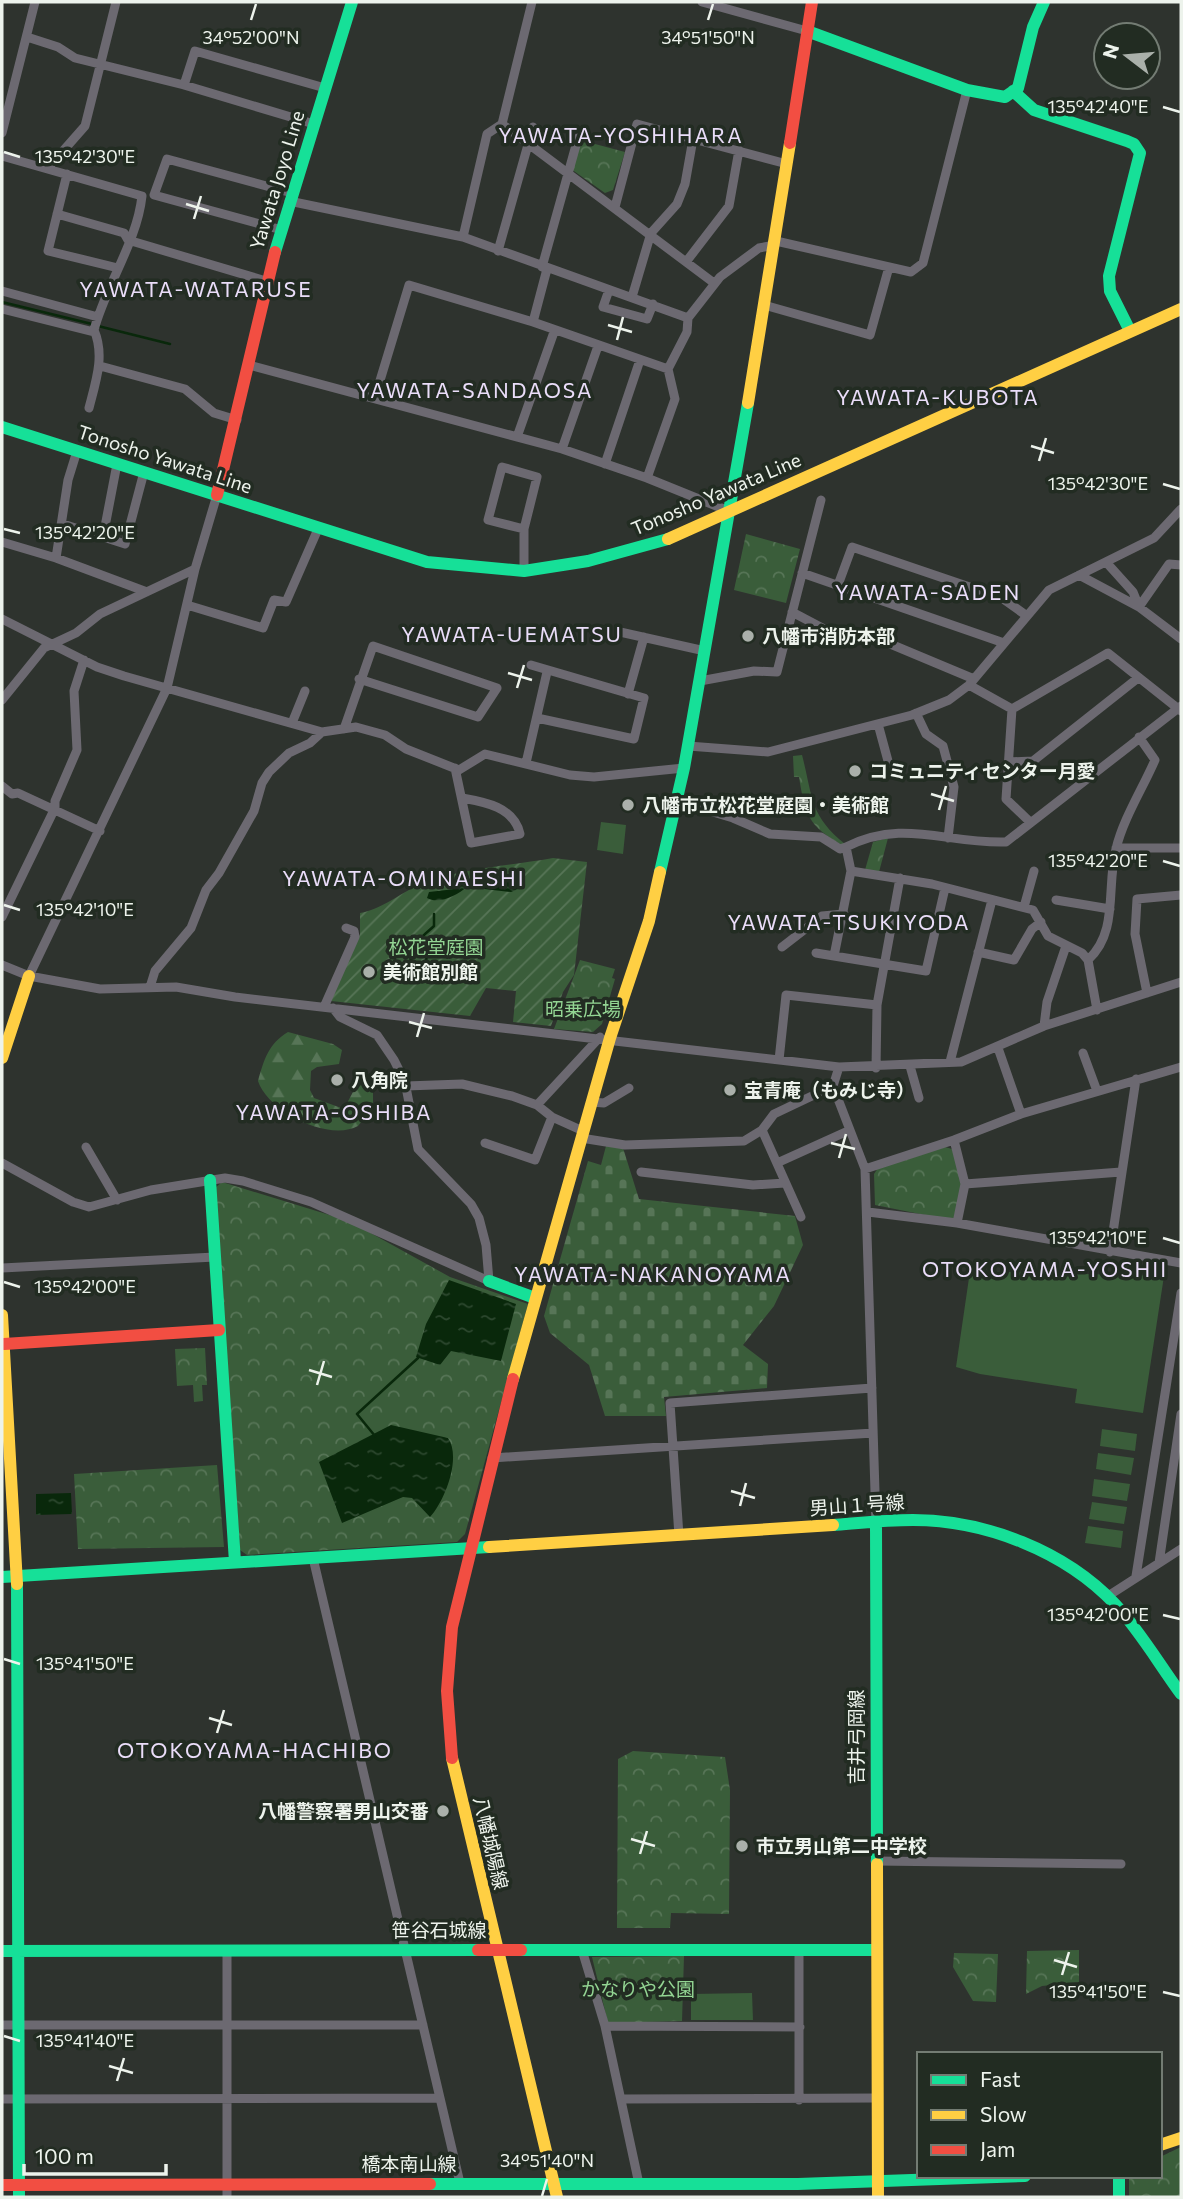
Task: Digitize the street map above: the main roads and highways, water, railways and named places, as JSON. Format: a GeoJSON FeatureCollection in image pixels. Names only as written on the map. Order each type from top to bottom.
{"type":"FeatureCollection","features":[{"type":"Feature","properties":{"kind":"water"},"geometry":{"type":"Polygon","coordinates":[[[483,876],[516,881],[521,888],[511,892],[467,887],[442,900],[427,898],[429,892],[455,889],[471,878],[483,876]]]}},
{"type":"Feature","properties":{"kind":"water"},"geometry":{"type":"Polygon","coordinates":[[[449,1280],[516,1304],[501,1361],[451,1351],[440,1365],[416,1357],[426,1324],[449,1280]]]}},
{"type":"Feature","properties":{"kind":"water"},"geometry":{"type":"Polygon","coordinates":[[[391,1425],[448,1438],[452,1447],[452,1468],[441,1501],[430,1517],[412,1498],[403,1497],[342,1523],[319,1462],[391,1425]]]}},
{"type":"Feature","properties":{"kind":"water"},"geometry":{"type":"Polygon","coordinates":[[[71,1493],[72,1514],[36,1515],[36,1494],[71,1493]]]}},
{"type":"Feature","properties":{"kind":"waterway"},"geometry":{"type":"LineString","coordinates":[[2,302],[92,324]]}},
{"type":"Feature","properties":{"kind":"waterway"},"geometry":{"type":"LineString","coordinates":[[98,326],[170,344]]}},
{"type":"Feature","properties":{"kind":"waterway"},"geometry":{"type":"LineString","coordinates":[[434,914],[434,926],[421,938],[418,945],[421,954],[427,956],[425,965],[445,969]]}},
{"type":"Feature","properties":{"kind":"waterway"},"geometry":{"type":"LineString","coordinates":[[406,967],[412,958],[408,945]]}},
{"type":"Feature","properties":{"kind":"waterway"},"geometry":{"type":"LineString","coordinates":[[375,1436],[357,1414],[418,1358]]}},
{"type":"Feature","properties":{"kind":"place","name":"八幡市消防本部"},"geometry":{"type":"Point","coordinates":[748,636]}},
{"type":"Feature","properties":{"kind":"place","name":"コミュニティセンター月愛"},"geometry":{"type":"Point","coordinates":[855,771]}},
{"type":"Feature","properties":{"kind":"place","name":"八幡市立松花堂庭園・美術館"},"geometry":{"type":"Point","coordinates":[628,805]}},
{"type":"Feature","properties":{"kind":"place","name":"美術館別館"},"geometry":{"type":"Point","coordinates":[369,972]}},
{"type":"Feature","properties":{"kind":"place","name":"八角院"},"geometry":{"type":"Point","coordinates":[337,1080]}},
{"type":"Feature","properties":{"kind":"place","name":"宝青庵（もみじ寺）"},"geometry":{"type":"Point","coordinates":[730,1090]}},
{"type":"Feature","properties":{"kind":"place","name":"八幡警察署男山交番"},"geometry":{"type":"Point","coordinates":[443,1811]}},
{"type":"Feature","properties":{"kind":"place","name":"市立男山第二中学校"},"geometry":{"type":"Point","coordinates":[742,1846]}},
{"type":"Feature","properties":{"kind":"district","name":"YAWATA-YOSHIHARA"},"geometry":{"type":"Point","coordinates":[621,136]}},
{"type":"Feature","properties":{"kind":"district","name":"YAWATA-WATARUSE"},"geometry":{"type":"Point","coordinates":[196,290]}},
{"type":"Feature","properties":{"kind":"district","name":"YAWATA-SANDAOSA"},"geometry":{"type":"Point","coordinates":[475,391]}},
{"type":"Feature","properties":{"kind":"district","name":"YAWATA-KUBOTA"},"geometry":{"type":"Point","coordinates":[938,398]}},
{"type":"Feature","properties":{"kind":"district","name":"YAWATA-SADEN"},"geometry":{"type":"Point","coordinates":[928,593]}},
{"type":"Feature","properties":{"kind":"district","name":"YAWATA-UEMATSU"},"geometry":{"type":"Point","coordinates":[512,635]}},
{"type":"Feature","properties":{"kind":"district","name":"YAWATA-OMINAESHI"},"geometry":{"type":"Point","coordinates":[404,879]}},
{"type":"Feature","properties":{"kind":"district","name":"YAWATA-TSUKIYODA"},"geometry":{"type":"Point","coordinates":[849,923]}},
{"type":"Feature","properties":{"kind":"district","name":"YAWATA-OSHIBA"},"geometry":{"type":"Point","coordinates":[334,1113]}},
{"type":"Feature","properties":{"kind":"district","name":"OTOKOYAMA-YOSHII"},"geometry":{"type":"Point","coordinates":[1045,1270]}},
{"type":"Feature","properties":{"kind":"district","name":"YAWATA-NAKANOYAMA"},"geometry":{"type":"Point","coordinates":[653,1275]}},
{"type":"Feature","properties":{"kind":"district","name":"OTOKOYAMA-HACHIBO"},"geometry":{"type":"Point","coordinates":[255,1751]}},
{"type":"Feature","properties":{"kind":"park label","name":"松花堂庭園"},"geometry":{"type":"Point","coordinates":[436,947]}},
{"type":"Feature","properties":{"kind":"park label","name":"昭乗広場"},"geometry":{"type":"Point","coordinates":[583,1009]}},
{"type":"Feature","properties":{"kind":"park label","name":"かなりや公園"},"geometry":{"type":"Point","coordinates":[638,1989]}}]}
